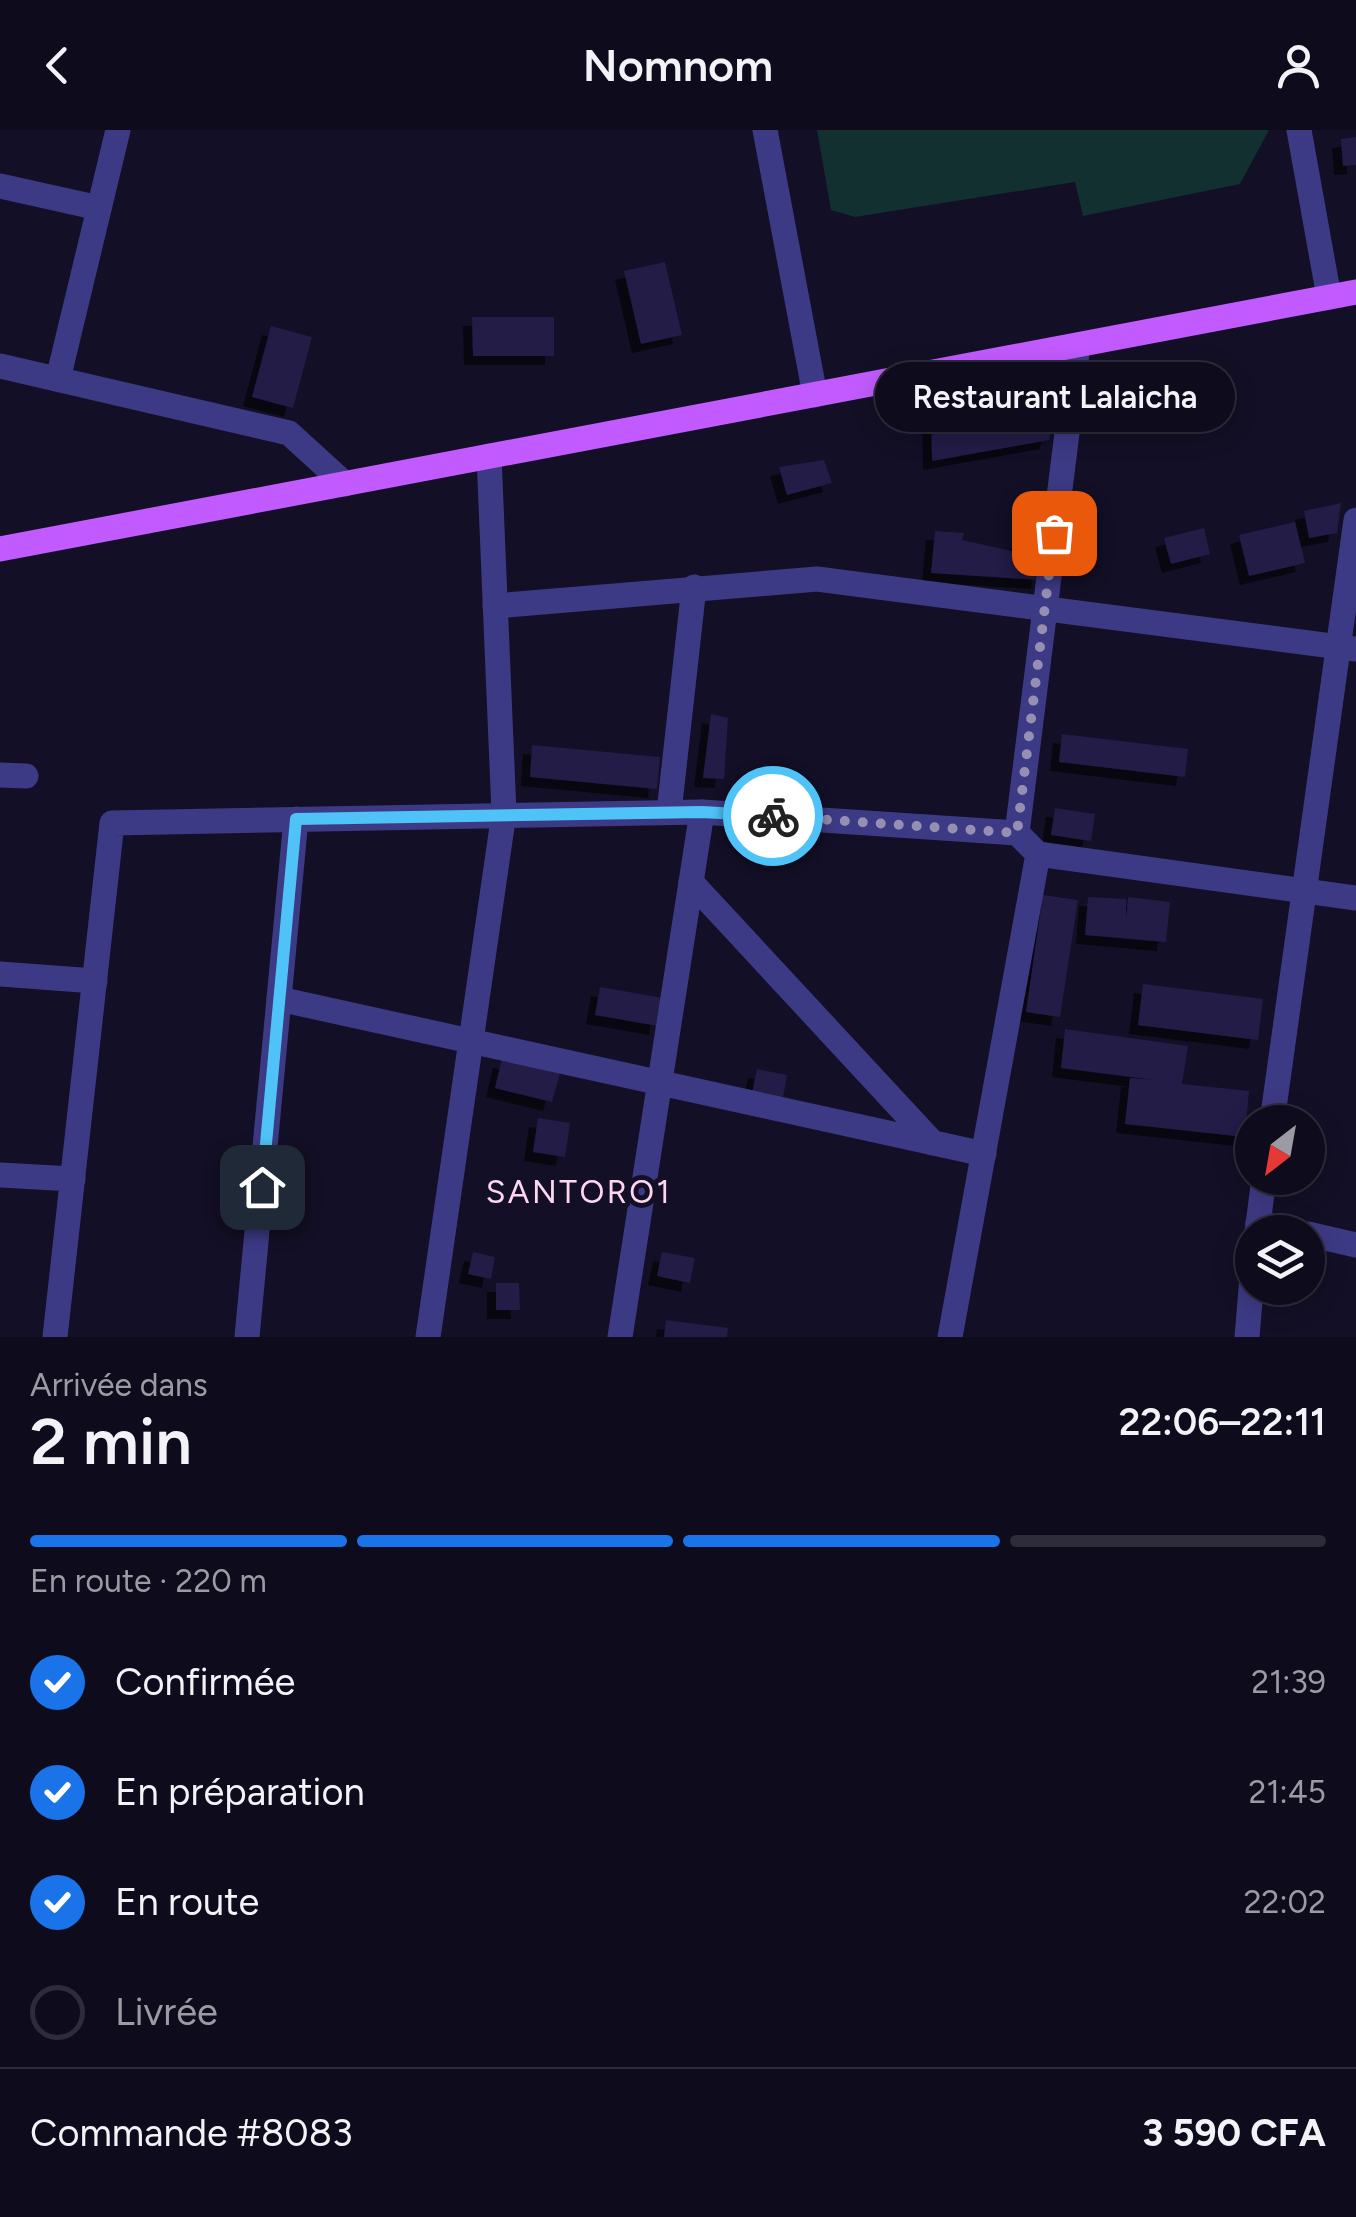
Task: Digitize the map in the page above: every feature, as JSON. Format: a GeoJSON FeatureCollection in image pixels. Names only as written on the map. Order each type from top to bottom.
{"type":"FeatureCollection","features":[{"type":"Feature","properties":{"kind":"main road"},"geometry":{"type":"LineString","coordinates":[[0,549],[1356,292]]}},
{"type":"Feature","properties":{"kind":"street"},"geometry":{"type":"LineString","coordinates":[[58,379],[118,130]]}},
{"type":"Feature","properties":{"kind":"street"},"geometry":{"type":"LineString","coordinates":[[766,130],[815,395]]}},
{"type":"Feature","properties":{"kind":"street"},"geometry":{"type":"LineString","coordinates":[[1299,130],[1329,297]]}},
{"type":"Feature","properties":{"kind":"street"},"geometry":{"type":"LineString","coordinates":[[0,186],[99,208]]}},
{"type":"Feature","properties":{"kind":"street"},"geometry":{"type":"LineString","coordinates":[[1017,833],[1078,345]]}},
{"type":"Feature","properties":{"kind":"street"},"geometry":{"type":"LineString","coordinates":[[0,366],[289,433],[345,484]]}},
{"type":"Feature","properties":{"kind":"street"},"geometry":{"type":"LineString","coordinates":[[428,1337],[504,813],[489,456]]}},
{"type":"Feature","properties":{"kind":"street"},"geometry":{"type":"LineString","coordinates":[[1274,1105],[1304,890],[1347,648],[1356,520]]}},
{"type":"Feature","properties":{"kind":"street"},"geometry":{"type":"LineString","coordinates":[[495,606],[694,586],[817,579],[1347,648]]}},
{"type":"Feature","properties":{"kind":"street"},"geometry":{"type":"LineString","coordinates":[[669,812],[694,586]]}},
{"type":"Feature","properties":{"kind":"street"},"geometry":{"type":"LineString","coordinates":[[0,774],[26,776]]}},
{"type":"Feature","properties":{"kind":"street"},"geometry":{"type":"LineString","coordinates":[[620,1337],[702,812]]}},
{"type":"Feature","properties":{"kind":"street"},"geometry":{"type":"LineString","coordinates":[[55,1337],[112,824],[504,813],[702,812],[1017,833],[1038,854],[1356,898]]}},
{"type":"Feature","properties":{"kind":"street"},"geometry":{"type":"LineString","coordinates":[[247,1337],[296,819]]}},
{"type":"Feature","properties":{"kind":"street"},"geometry":{"type":"LineString","coordinates":[[950,1337],[1038,854]]}},
{"type":"Feature","properties":{"kind":"street"},"geometry":{"type":"LineString","coordinates":[[691,882],[934,1143]]}},
{"type":"Feature","properties":{"kind":"street"},"geometry":{"type":"LineString","coordinates":[[0,974],[95,981]]}},
{"type":"Feature","properties":{"kind":"street"},"geometry":{"type":"LineString","coordinates":[[279,999],[984,1154]]}},
{"type":"Feature","properties":{"kind":"street"},"geometry":{"type":"LineString","coordinates":[[0,1175],[72,1179]]}},
{"type":"Feature","properties":{"kind":"street"},"geometry":{"type":"LineString","coordinates":[[1325,1238],[1356,1245]]}},
{"type":"Feature","properties":{"kind":"street"},"geometry":{"type":"LineString","coordinates":[[1247,1337],[1250,1305]]}},
{"type":"Feature","properties":{"kind":"green space"},"geometry":{"type":"Polygon","coordinates":[[[817,130],[1269,130],[1240,184],[1083,216],[1075,182],[855,217],[831,210],[817,130]]]}},
{"type":"Feature","properties":{"kind":"building"},"geometry":{"type":"Polygon","coordinates":[[[1356,137],[1356,165],[1343,166],[1341,139],[1356,137]]]}},
{"type":"Feature","properties":{"kind":"building"},"geometry":{"type":"Polygon","coordinates":[[[665,262],[682,335],[641,344],[624,271],[665,262]]]}},
{"type":"Feature","properties":{"kind":"building"},"geometry":{"type":"Polygon","coordinates":[[[472,317],[554,317],[554,356],[473,356],[472,317]]]}},
{"type":"Feature","properties":{"kind":"building"},"geometry":{"type":"Polygon","coordinates":[[[271,326],[312,337],[293,408],[252,397],[271,326]]]}},
{"type":"Feature","properties":{"kind":"building"},"geometry":{"type":"Polygon","coordinates":[[[1056,395],[1049,440],[932,461],[931,409],[1056,395]]]}},
{"type":"Feature","properties":{"kind":"building"},"geometry":{"type":"Polygon","coordinates":[[[824,460],[832,483],[787,495],[779,467],[824,460]]]}},
{"type":"Feature","properties":{"kind":"building"},"geometry":{"type":"Polygon","coordinates":[[[1341,503],[1337,533],[1309,538],[1304,511],[1341,503]]]}},
{"type":"Feature","properties":{"kind":"building"},"geometry":{"type":"Polygon","coordinates":[[[1295,522],[1305,563],[1249,576],[1239,535],[1295,522]]]}},
{"type":"Feature","properties":{"kind":"building"},"geometry":{"type":"Polygon","coordinates":[[[1204,528],[1210,554],[1171,564],[1164,538],[1204,528]]]}},
{"type":"Feature","properties":{"kind":"building"},"geometry":{"type":"Polygon","coordinates":[[[935,531],[964,533],[962,540],[1016,552],[1019,539],[1043,545],[1040,580],[931,573],[935,531]]]}},
{"type":"Feature","properties":{"kind":"building"},"geometry":{"type":"Polygon","coordinates":[[[711,714],[728,718],[724,779],[703,778],[711,714]]]}},
{"type":"Feature","properties":{"kind":"building"},"geometry":{"type":"Polygon","coordinates":[[[1062,734],[1188,749],[1185,777],[1059,762],[1062,734]]]}},
{"type":"Feature","properties":{"kind":"building"},"geometry":{"type":"Polygon","coordinates":[[[532,745],[660,757],[657,789],[530,777],[532,745]]]}},
{"type":"Feature","properties":{"kind":"building"},"geometry":{"type":"Polygon","coordinates":[[[1055,808],[1095,814],[1091,841],[1051,835],[1055,808]]]}},
{"type":"Feature","properties":{"kind":"building"},"geometry":{"type":"Polygon","coordinates":[[[1043,895],[1078,900],[1060,1017],[1026,1012],[1043,895]]]}},
{"type":"Feature","properties":{"kind":"building"},"geometry":{"type":"Polygon","coordinates":[[[1088,897],[1126,899],[1126,919],[1128,897],[1170,902],[1166,942],[1085,935],[1088,897]]]}},
{"type":"Feature","properties":{"kind":"building"},"geometry":{"type":"Polygon","coordinates":[[[1143,984],[1263,999],[1258,1040],[1138,1025],[1143,984]]]}},
{"type":"Feature","properties":{"kind":"building"},"geometry":{"type":"Polygon","coordinates":[[[600,987],[663,998],[658,1026],[595,1015],[600,987]]]}},
{"type":"Feature","properties":{"kind":"building"},"geometry":{"type":"Polygon","coordinates":[[[1065,1029],[1188,1046],[1182,1084],[1249,1091],[1248,1105],[1235,1105],[1235,1136],[1125,1124],[1130,1078],[1154,1080],[1061,1068],[1065,1029]]]}},
{"type":"Feature","properties":{"kind":"building"},"geometry":{"type":"Polygon","coordinates":[[[502,1059],[560,1073],[552,1102],[495,1088],[502,1059]]]}},
{"type":"Feature","properties":{"kind":"building"},"geometry":{"type":"Polygon","coordinates":[[[757,1069],[787,1075],[782,1103],[751,1098],[757,1069]]]}},
{"type":"Feature","properties":{"kind":"building"},"geometry":{"type":"Polygon","coordinates":[[[538,1118],[570,1123],[565,1157],[533,1152],[538,1118]]]}},
{"type":"Feature","properties":{"kind":"building"},"geometry":{"type":"Polygon","coordinates":[[[473,1252],[495,1257],[491,1279],[468,1274],[473,1252]]]}},
{"type":"Feature","properties":{"kind":"building"},"geometry":{"type":"Polygon","coordinates":[[[662,1252],[695,1258],[690,1283],[657,1276],[662,1252]]]}},
{"type":"Feature","properties":{"kind":"building"},"geometry":{"type":"Polygon","coordinates":[[[496,1283],[519,1283],[520,1310],[496,1310],[496,1283]]]}},
{"type":"Feature","properties":{"kind":"building"},"geometry":{"type":"Polygon","coordinates":[[[666,1320],[728,1328],[727,1337],[664,1337],[666,1320]]]}},
{"type":"Feature","properties":{"kind":"way so far"},"geometry":{"type":"LineString","coordinates":[[773,816],[1017,833],[1054,533]]}},
{"type":"Feature","properties":{"kind":"place","name":"Restaurant Lalaicha"},"geometry":{"type":"Point","coordinates":[1054,533]}},
{"type":"Feature","properties":{"kind":"district","name":"SANTORO1"},"geometry":{"type":"Point","coordinates":[579,1192]}},
{"type":"Feature","properties":{"kind":"route"},"geometry":{"type":"LineString","coordinates":[[262,1187],[296,819],[504,813],[702,812],[773,816]]}}]}
